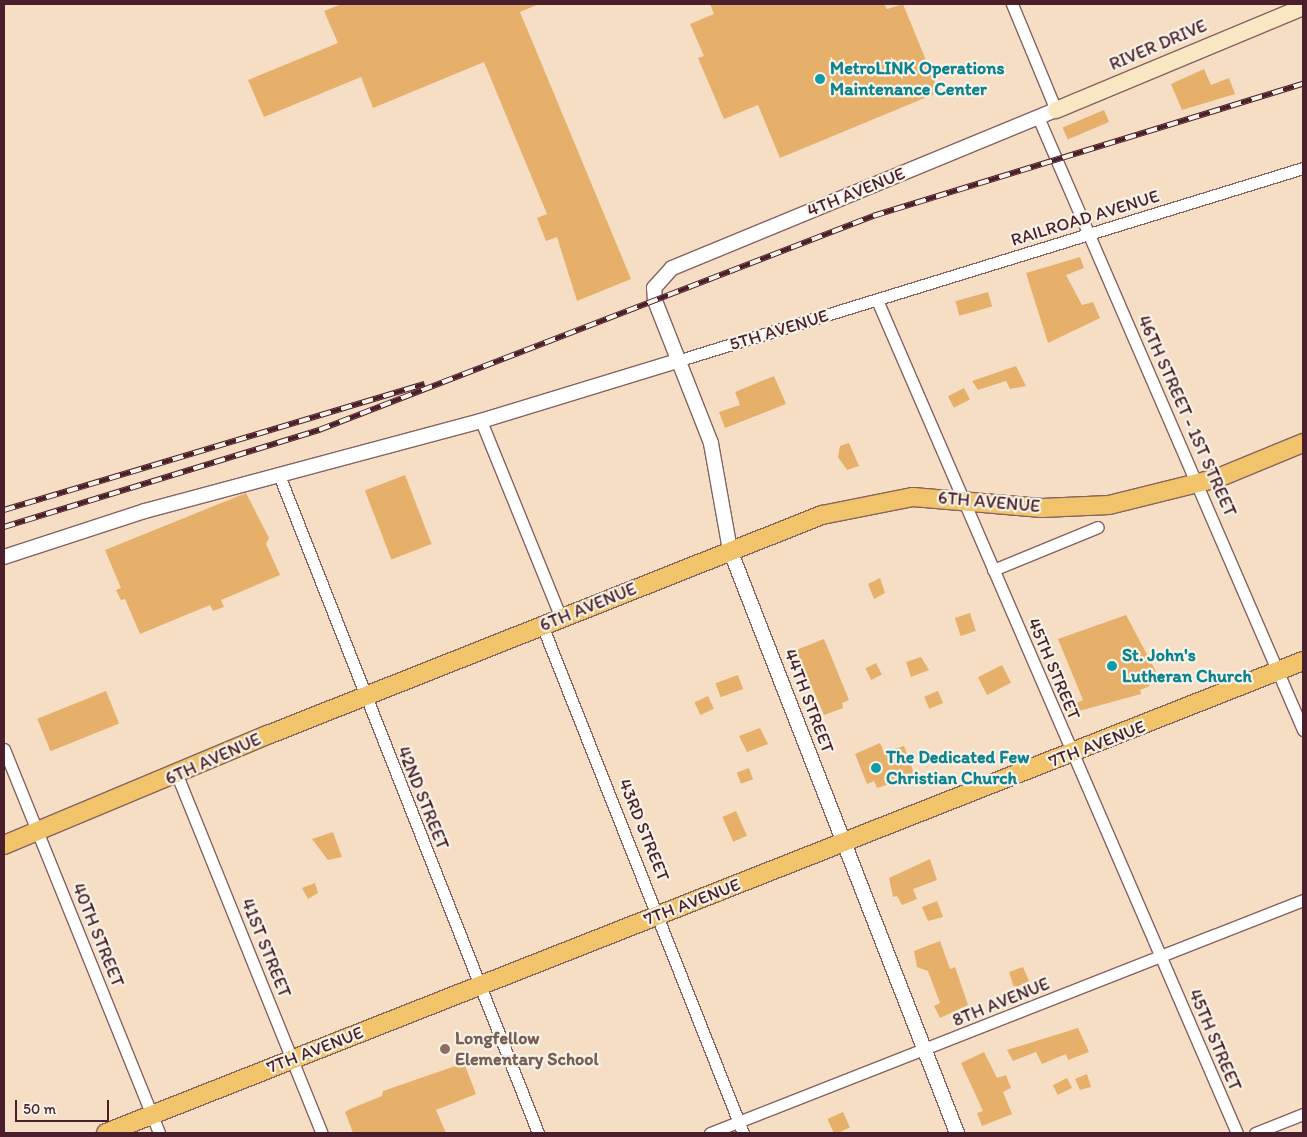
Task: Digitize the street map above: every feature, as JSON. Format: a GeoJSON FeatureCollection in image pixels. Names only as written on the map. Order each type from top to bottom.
{"type":"FeatureCollection","features":[{"type":"Feature","properties":{"kind":"main road","name":"RIVER DRIVE"},"geometry":{"type":"LineString","coordinates":[[1056,110],[1303,7]]}},
{"type":"Feature","properties":{"kind":"main road"},"geometry":{"type":"LineString","coordinates":[[1197,483],[1303,443]]}},
{"type":"Feature","properties":{"kind":"main road","name":"6TH AVENUE"},"geometry":{"type":"LineString","coordinates":[[4,845],[177,776],[364,696],[730,550],[867,503],[913,497],[1090,507],[1197,483]]}},
{"type":"Feature","properties":{"kind":"main road"},"geometry":{"type":"LineString","coordinates":[[1278,672],[1303,661]]}},
{"type":"Feature","properties":{"kind":"main road","name":"7TH AVENUE"},"geometry":{"type":"LineString","coordinates":[[106,1133],[1278,672]]}},
{"type":"Feature","properties":{"kind":"street"},"geometry":{"type":"LineString","coordinates":[[1012,4],[1056,110]]}},
{"type":"Feature","properties":{"kind":"street","name":"4TH AVENUE"},"geometry":{"type":"LineString","coordinates":[[659,278],[672,268],[1056,110]]}},
{"type":"Feature","properties":{"kind":"street","name":"46TH STREET - 1ST STREET"},"geometry":{"type":"LineString","coordinates":[[1038,117],[1303,730]]}},
{"type":"Feature","properties":{"kind":"street","name":"RAILROAD AVENUE"},"geometry":{"type":"LineString","coordinates":[[877,300],[1303,168]]}},
{"type":"Feature","properties":{"kind":"street","name":"44TH STREET"},"geometry":{"type":"LineString","coordinates":[[659,278],[655,301],[712,443],[730,550],[957,1133]]}},
{"type":"Feature","properties":{"kind":"street","name":"5TH AVENUE"},"geometry":{"type":"LineString","coordinates":[[680,360],[877,300]]}},
{"type":"Feature","properties":{"kind":"street","name":"45TH STREET"},"geometry":{"type":"LineString","coordinates":[[877,300],[1071,754],[1237,1133]]}},
{"type":"Feature","properties":{"kind":"street"},"geometry":{"type":"LineString","coordinates":[[4,556],[279,475],[481,421],[680,360]]}},
{"type":"Feature","properties":{"kind":"street"},"geometry":{"type":"LineString","coordinates":[[481,421],[560,618]]}},
{"type":"Feature","properties":{"kind":"street","name":"42ND STREET"},"geometry":{"type":"LineString","coordinates":[[279,475],[364,696],[538,1133]]}},
{"type":"Feature","properties":{"kind":"street"},"geometry":{"type":"LineString","coordinates":[[992,570],[1098,527]]}},
{"type":"Feature","properties":{"kind":"street","name":"43RD STREET"},"geometry":{"type":"LineString","coordinates":[[542,625],[659,915],[743,1133]]}},
{"type":"Feature","properties":{"kind":"street","name":"40TH STREET"},"geometry":{"type":"LineString","coordinates":[[4,749],[159,1133]]}},
{"type":"Feature","properties":{"kind":"street","name":"41ST STREET"},"geometry":{"type":"LineString","coordinates":[[177,776],[322,1133]]}},
{"type":"Feature","properties":{"kind":"street","name":"8TH AVENUE"},"geometry":{"type":"LineString","coordinates":[[710,1133],[925,1052],[1303,900]]}},
{"type":"Feature","properties":{"kind":"street"},"geometry":{"type":"LineString","coordinates":[[1255,1133],[1303,1114]]}},
{"type":"Feature","properties":{"kind":"building"},"geometry":{"type":"Polygon","coordinates":[[[342,4],[539,4],[520,12],[631,279],[577,301],[557,237],[546,241],[537,218],[547,214],[484,62],[373,108],[361,77],[264,117],[248,80],[338,43],[324,11],[342,4]]]}},
{"type":"Feature","properties":{"kind":"building","name":"MetroLINK Operations Maintenance Center"},"geometry":{"type":"Polygon","coordinates":[[[710,4],[884,4],[887,9],[903,4],[939,92],[780,158],[758,105],[724,119],[698,58],[704,56],[690,24],[714,14],[710,4]]]}},
{"type":"Feature","properties":{"kind":"building"},"geometry":{"type":"Polygon","coordinates":[[[1204,69],[1211,85],[1229,78],[1235,94],[1182,110],[1171,84],[1204,69]]]}},
{"type":"Feature","properties":{"kind":"building"},"geometry":{"type":"Polygon","coordinates":[[[1104,110],[1109,122],[1068,140],[1063,128],[1104,110]]]}},
{"type":"Feature","properties":{"kind":"building"},"geometry":{"type":"Polygon","coordinates":[[[1080,257],[1084,268],[1066,275],[1082,305],[1093,302],[1100,318],[1048,343],[1026,273],[1080,257]]]}},
{"type":"Feature","properties":{"kind":"building"},"geometry":{"type":"Polygon","coordinates":[[[988,292],[992,306],[959,316],[955,301],[988,292]]]}},
{"type":"Feature","properties":{"kind":"building"},"geometry":{"type":"Polygon","coordinates":[[[1016,366],[1026,386],[1010,389],[1006,381],[978,390],[972,381],[1016,366]]]}},
{"type":"Feature","properties":{"kind":"building"},"geometry":{"type":"Polygon","coordinates":[[[774,376],[786,404],[725,428],[719,412],[740,405],[735,392],[774,376]]]}},
{"type":"Feature","properties":{"kind":"building"},"geometry":{"type":"Polygon","coordinates":[[[964,388],[970,400],[954,408],[948,396],[964,388]]]}},
{"type":"Feature","properties":{"kind":"building"},"geometry":{"type":"Polygon","coordinates":[[[849,443],[859,466],[847,470],[838,457],[840,446],[849,443]]]}},
{"type":"Feature","properties":{"kind":"building"},"geometry":{"type":"Polygon","coordinates":[[[405,475],[432,544],[391,559],[365,490],[405,475]]]}},
{"type":"Feature","properties":{"kind":"building"},"geometry":{"type":"Polygon","coordinates":[[[246,493],[269,538],[266,544],[280,575],[221,600],[224,607],[213,611],[210,605],[140,634],[125,599],[121,600],[116,590],[121,588],[105,550],[246,493]]]}},
{"type":"Feature","properties":{"kind":"building"},"geometry":{"type":"Polygon","coordinates":[[[880,578],[885,593],[874,599],[868,584],[880,578]]]}},
{"type":"Feature","properties":{"kind":"building"},"geometry":{"type":"Polygon","coordinates":[[[970,613],[976,631],[961,636],[955,618],[970,613]]]}},
{"type":"Feature","properties":{"kind":"building","name":"St. John's Lutheran Church"},"geometry":{"type":"Polygon","coordinates":[[[1126,615],[1159,677],[1147,678],[1150,686],[1140,690],[1141,694],[1068,714],[1065,708],[1083,700],[1058,639],[1126,615]]]}},
{"type":"Feature","properties":{"kind":"building"},"geometry":{"type":"Polygon","coordinates":[[[824,639],[849,700],[842,703],[843,708],[824,715],[796,650],[824,639]]]}},
{"type":"Feature","properties":{"kind":"building"},"geometry":{"type":"Polygon","coordinates":[[[921,657],[929,670],[911,677],[906,662],[921,657]]]}},
{"type":"Feature","properties":{"kind":"building"},"geometry":{"type":"Polygon","coordinates":[[[876,663],[882,675],[871,680],[865,668],[876,663]]]}},
{"type":"Feature","properties":{"kind":"building"},"geometry":{"type":"Polygon","coordinates":[[[1002,665],[1011,683],[987,695],[978,677],[1002,665]]]}},
{"type":"Feature","properties":{"kind":"building"},"geometry":{"type":"Polygon","coordinates":[[[738,675],[743,689],[721,697],[715,683],[738,675]]]}},
{"type":"Feature","properties":{"kind":"building"},"geometry":{"type":"Polygon","coordinates":[[[106,691],[119,723],[50,751],[37,719],[106,691]]]}},
{"type":"Feature","properties":{"kind":"building"},"geometry":{"type":"Polygon","coordinates":[[[938,691],[943,703],[929,709],[924,697],[938,691]]]}},
{"type":"Feature","properties":{"kind":"building"},"geometry":{"type":"Polygon","coordinates":[[[708,696],[714,709],[700,715],[694,702],[708,696]]]}},
{"type":"Feature","properties":{"kind":"building"},"geometry":{"type":"Polygon","coordinates":[[[760,728],[768,744],[747,752],[739,736],[760,728]]]}},
{"type":"Feature","properties":{"kind":"building","name":"The Dedicated Few Christian Church"},"geometry":{"type":"Polygon","coordinates":[[[880,743],[884,752],[904,746],[915,776],[877,788],[874,781],[867,784],[855,754],[880,743]]]}},
{"type":"Feature","properties":{"kind":"building"},"geometry":{"type":"Polygon","coordinates":[[[749,768],[753,779],[741,784],[737,772],[749,768]]]}},
{"type":"Feature","properties":{"kind":"building"},"geometry":{"type":"Polygon","coordinates":[[[736,811],[747,836],[733,842],[722,817],[736,811]]]}},
{"type":"Feature","properties":{"kind":"building"},"geometry":{"type":"Polygon","coordinates":[[[333,832],[342,857],[328,860],[312,839],[333,832]]]}},
{"type":"Feature","properties":{"kind":"building"},"geometry":{"type":"Polygon","coordinates":[[[930,859],[937,880],[913,889],[917,899],[902,905],[897,896],[893,897],[889,878],[930,859]]]}},
{"type":"Feature","properties":{"kind":"building"},"geometry":{"type":"Polygon","coordinates":[[[315,883],[318,893],[308,899],[302,888],[315,883]]]}},
{"type":"Feature","properties":{"kind":"building"},"geometry":{"type":"Polygon","coordinates":[[[937,901],[943,917],[928,921],[922,907],[937,901]]]}},
{"type":"Feature","properties":{"kind":"building"},"geometry":{"type":"Polygon","coordinates":[[[940,941],[950,969],[955,967],[968,1005],[940,1018],[934,1006],[940,1003],[928,971],[917,967],[914,951],[940,941]]]}},
{"type":"Feature","properties":{"kind":"building"},"geometry":{"type":"Polygon","coordinates":[[[1023,967],[1029,981],[1014,988],[1009,972],[1023,967]]]}},
{"type":"Feature","properties":{"kind":"building"},"geometry":{"type":"Polygon","coordinates":[[[1078,1028],[1089,1052],[1068,1060],[1066,1054],[1042,1064],[1036,1052],[1013,1061],[1007,1050],[1078,1028]]]}},
{"type":"Feature","properties":{"kind":"building"},"geometry":{"type":"Polygon","coordinates":[[[984,1052],[997,1078],[1006,1075],[1011,1088],[1003,1092],[1012,1114],[982,1126],[977,1113],[983,1111],[961,1063],[984,1052]]]}},
{"type":"Feature","properties":{"kind":"building"},"geometry":{"type":"Polygon","coordinates":[[[464,1063],[476,1094],[436,1110],[446,1133],[353,1133],[345,1112],[382,1096],[383,1091],[464,1063]]]}},
{"type":"Feature","properties":{"kind":"building"},"geometry":{"type":"Polygon","coordinates":[[[1087,1074],[1091,1087],[1080,1090],[1075,1079],[1087,1074]]]}},
{"type":"Feature","properties":{"kind":"building"},"geometry":{"type":"Polygon","coordinates":[[[1067,1078],[1072,1088],[1058,1095],[1053,1085],[1067,1078]]]}},
{"type":"Feature","properties":{"kind":"building"},"geometry":{"type":"Polygon","coordinates":[[[843,1112],[850,1128],[834,1133],[827,1119],[843,1112]]]}},
{"type":"Feature","properties":{"kind":"railway"},"geometry":{"type":"LineString","coordinates":[[4,527],[319,430],[873,216],[1303,84]]}},
{"type":"Feature","properties":{"kind":"railway"},"geometry":{"type":"LineString","coordinates":[[4,510],[425,384]]}},
{"type":"Feature","properties":{"kind":"place","name":"MetroLINK Operations Maintenance Center"},"geometry":{"type":"Point","coordinates":[820,79]}},
{"type":"Feature","properties":{"kind":"place","name":"St. John's Lutheran Church"},"geometry":{"type":"Point","coordinates":[1112,666]}},
{"type":"Feature","properties":{"kind":"place","name":"The Dedicated Few Christian Church"},"geometry":{"type":"Point","coordinates":[876,768]}},
{"type":"Feature","properties":{"kind":"place","name":"Longfellow Elementary School"},"geometry":{"type":"Point","coordinates":[445,1049]}}]}
